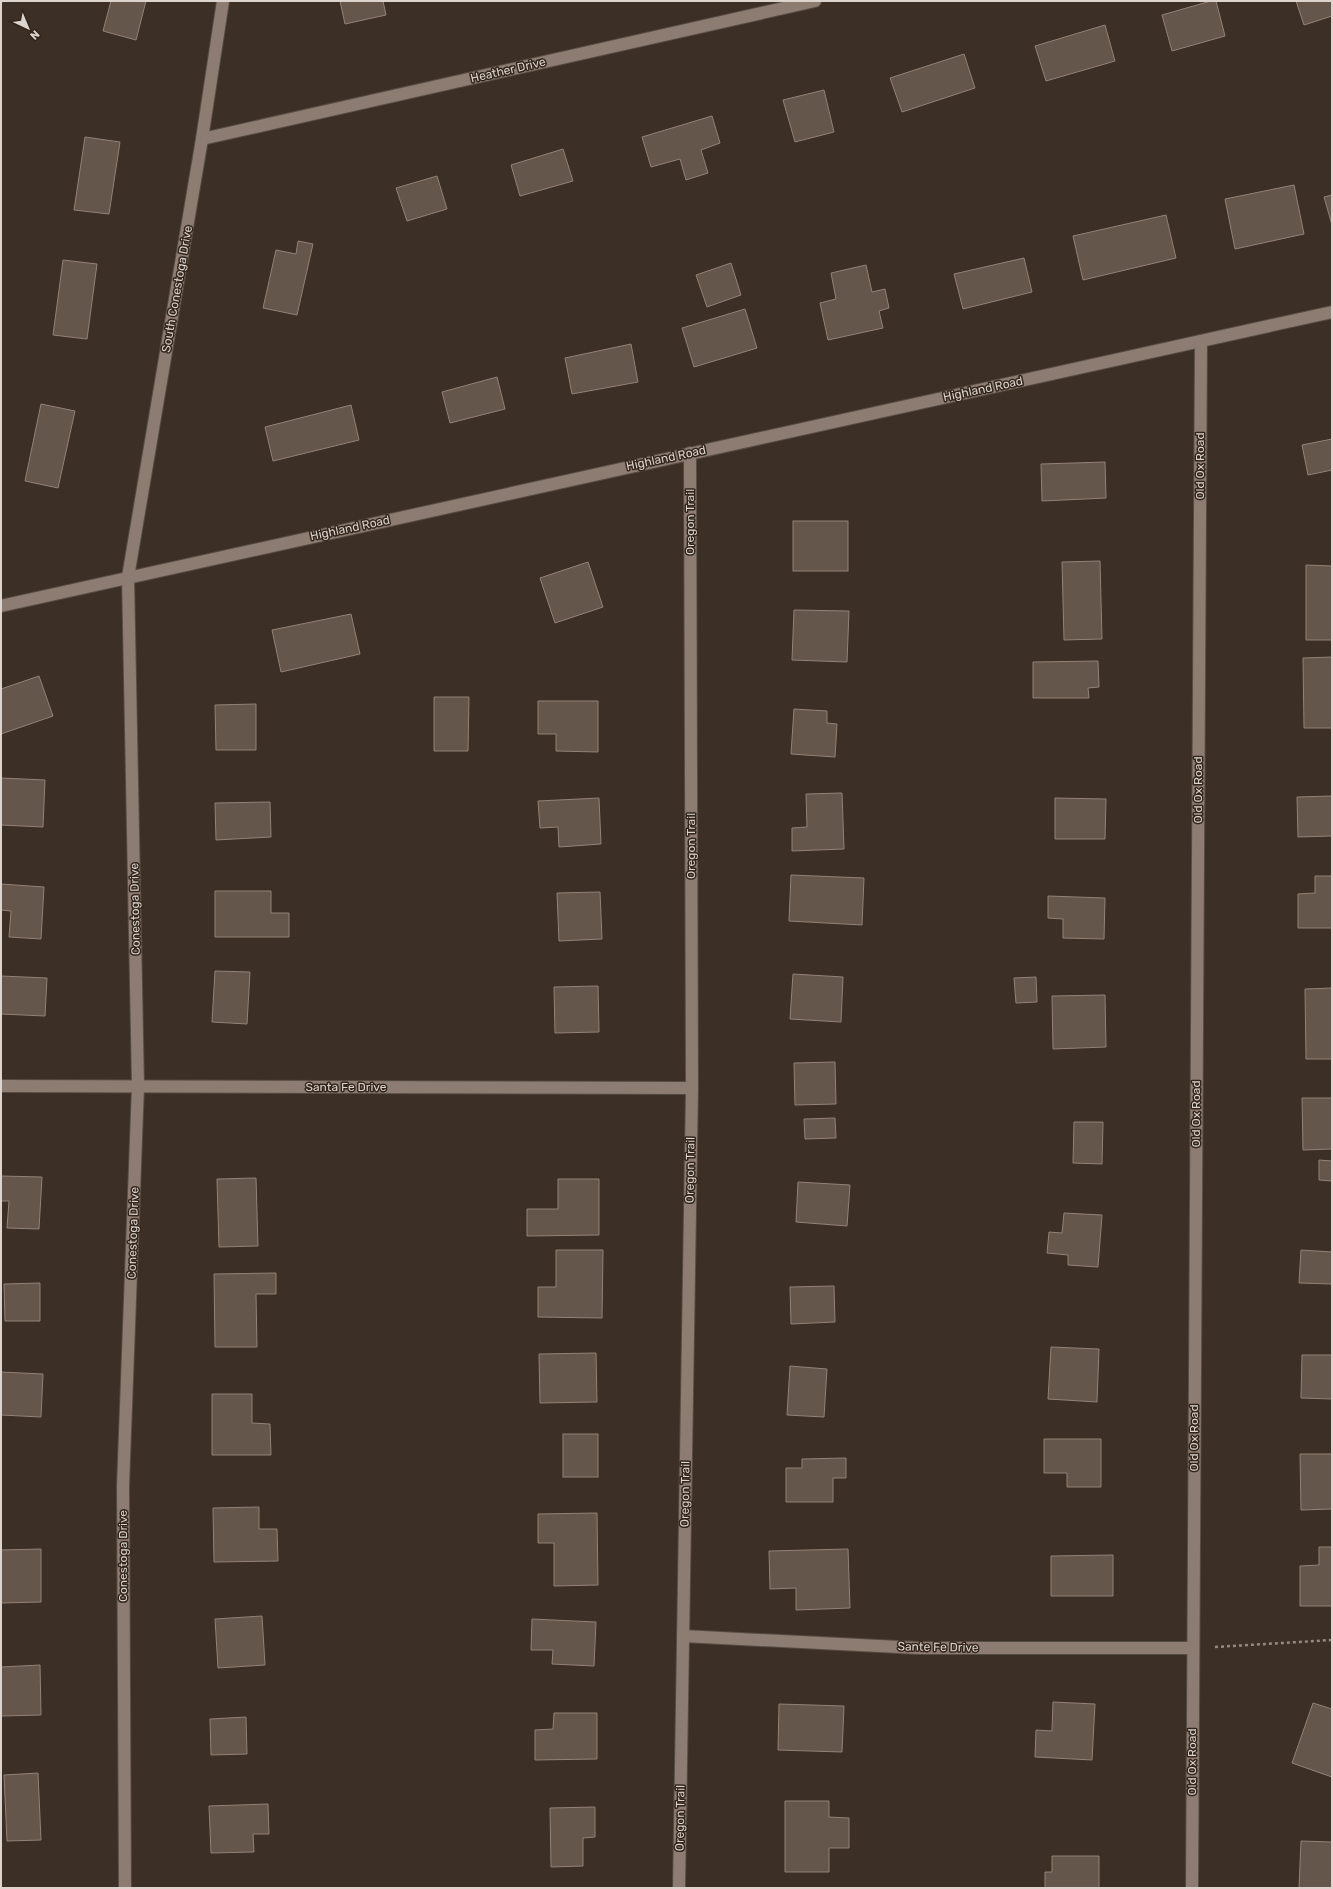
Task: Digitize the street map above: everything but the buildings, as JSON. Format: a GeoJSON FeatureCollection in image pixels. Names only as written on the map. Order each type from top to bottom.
{"type":"FeatureCollection","features":[{"type":"Feature","properties":{"kind":"street","name":"South Conestoga Drive"},"geometry":{"type":"LineString","coordinates":[[128,577],[202,139],[223,1]]}},
{"type":"Feature","properties":{"kind":"street","name":"Heather Drive"},"geometry":{"type":"LineString","coordinates":[[202,139],[815,1]]}},
{"type":"Feature","properties":{"kind":"street","name":"Highland Road"},"geometry":{"type":"LineString","coordinates":[[1,606],[690,452],[1332,312]]}},
{"type":"Feature","properties":{"kind":"street","name":"Old Ox Road"},"geometry":{"type":"LineString","coordinates":[[1192,1888],[1201,341]]}},
{"type":"Feature","properties":{"kind":"street","name":"Oregon Trail"},"geometry":{"type":"LineString","coordinates":[[678,1888],[692,1088],[690,452]]}},
{"type":"Feature","properties":{"kind":"street","name":"Conestoga Drive"},"geometry":{"type":"LineString","coordinates":[[125,1888],[123,1486],[138,1086],[128,577]]}},
{"type":"Feature","properties":{"kind":"street","name":"Santa Fe Drive"},"geometry":{"type":"LineString","coordinates":[[1,1086],[692,1088]]}},
{"type":"Feature","properties":{"kind":"street","name":"Sante Fe Drive"},"geometry":{"type":"LineString","coordinates":[[683,1636],[918,1648],[1193,1648]]}},
{"type":"Feature","properties":{"kind":"path"},"geometry":{"type":"LineString","coordinates":[[1193,1648],[1332,1640]]}},
{"type":"Feature","properties":{"kind":"tram line"},"geometry":{"type":"LineString","coordinates":[[1,6],[2,1]]}}]}
